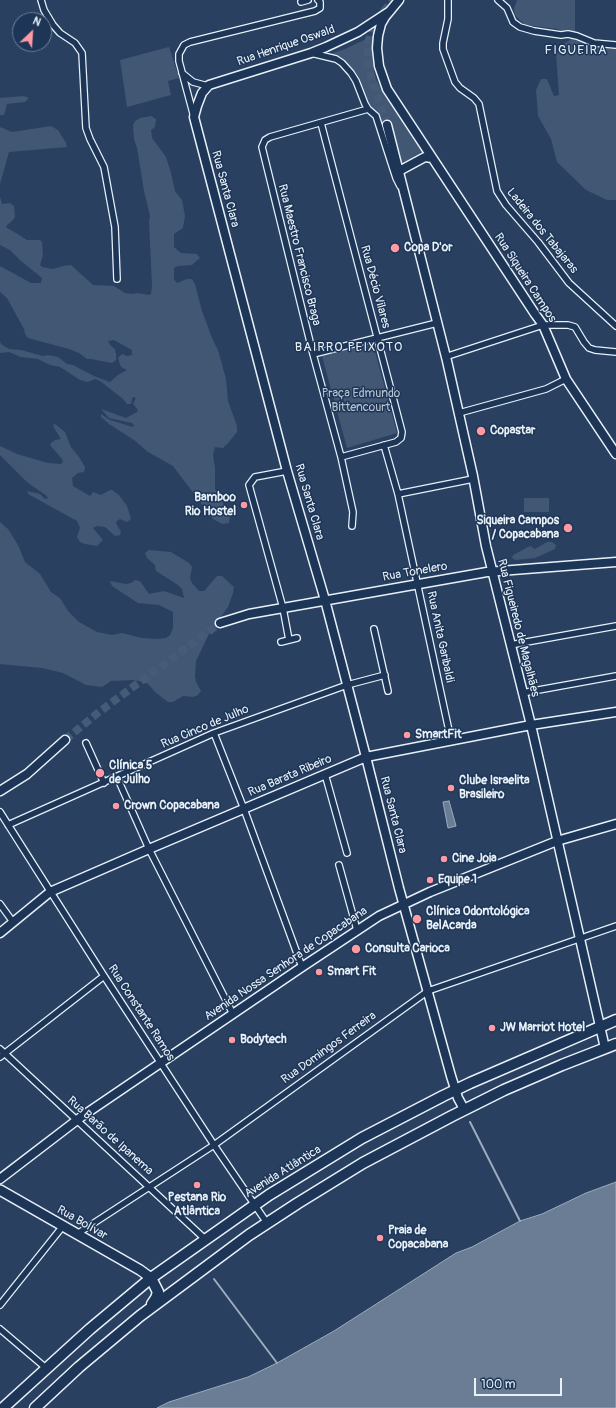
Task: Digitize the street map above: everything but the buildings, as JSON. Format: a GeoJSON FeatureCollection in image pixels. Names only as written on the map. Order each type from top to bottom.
{"type":"FeatureCollection","features":[{"type":"Feature","properties":{"kind":"highway","name":"Avenida Atlântica"},"geometry":{"type":"LineString","coordinates":[[3,1408],[46,1368],[151,1278],[254,1204],[362,1138],[455,1090],[599,1026],[616,1020]]}},
{"type":"Feature","properties":{"kind":"highway"},"geometry":{"type":"LineString","coordinates":[[35,1408],[79,1367],[140,1316],[267,1223],[363,1164],[464,1109],[562,1065],[616,1044]]}},
{"type":"Feature","properties":{"kind":"highway"},"geometry":{"type":"LineString","coordinates":[[140,1316],[153,1303],[158,1294],[158,1289],[151,1278]]}},
{"type":"Feature","properties":{"kind":"main road"},"geometry":{"type":"LineString","coordinates":[[390,11],[399,0]]}},
{"type":"Feature","properties":{"kind":"main road","name":"Rua Henrique Oswald"},"geometry":{"type":"LineString","coordinates":[[208,86],[311,53],[352,35],[390,11]]}},
{"type":"Feature","properties":{"kind":"main road","name":"Rua Siqueira Campos"},"geometry":{"type":"LineString","coordinates":[[390,11],[381,24],[377,42],[378,59],[382,77],[387,89],[543,325],[566,379],[616,454]]}},
{"type":"Feature","properties":{"kind":"main road"},"geometry":{"type":"LineString","coordinates":[[194,117],[199,100],[204,90],[208,86]]}},
{"type":"Feature","properties":{"kind":"main road","name":"Rua Santa Clara"},"geometry":{"type":"LineString","coordinates":[[194,117],[287,471],[325,600],[403,904],[455,1090],[464,1109]]}},
{"type":"Feature","properties":{"kind":"main road","name":"Rua Figueiredo de Magalhães"},"geometry":{"type":"LineString","coordinates":[[387,125],[459,413],[484,540],[531,725],[605,1048]]}},
{"type":"Feature","properties":{"kind":"main road"},"geometry":{"type":"LineString","coordinates":[[398,170],[401,170],[425,157],[432,158]]}},
{"type":"Feature","properties":{"kind":"main road","name":"Rua Tonelero"},"geometry":{"type":"LineString","coordinates":[[220,623],[249,614],[492,571],[616,562]]}},
{"type":"Feature","properties":{"kind":"main road","name":"Rua Barata Ribeiro"},"geometry":{"type":"LineString","coordinates":[[0,933],[50,892],[366,757],[531,725],[616,712]]}},
{"type":"Feature","properties":{"kind":"main road"},"geometry":{"type":"LineString","coordinates":[[0,791],[27,774],[65,740]]}},
{"type":"Feature","properties":{"kind":"main road","name":"Avenida Nossa Senhora de Copacabana"},"geometry":{"type":"LineString","coordinates":[[0,1179],[76,1120],[379,916],[430,892],[557,841],[616,824]]}},
{"type":"Feature","properties":{"kind":"main road","name":"Rua Bolívar"},"geometry":{"type":"LineString","coordinates":[[0,1190],[140,1270],[151,1278]]}},
{"type":"Feature","properties":{"kind":"street"},"geometry":{"type":"LineString","coordinates":[[41,0],[44,10],[53,25],[60,33],[75,43],[82,53],[86,128],[104,167],[115,226],[117,279]]}},
{"type":"Feature","properties":{"kind":"street"},"geometry":{"type":"LineString","coordinates":[[301,2],[308,0]]}},
{"type":"Feature","properties":{"kind":"street","name":"Rua Santa Clara"},"geometry":{"type":"LineString","coordinates":[[194,117],[182,73],[180,54],[181,48],[187,43],[315,12],[320,8],[320,2],[318,0]]}},
{"type":"Feature","properties":{"kind":"street","name":"Ladeira dos Tabajaras"},"geometry":{"type":"LineString","coordinates":[[448,0],[448,19],[443,49],[456,82],[460,88],[474,98],[479,104],[497,191],[506,205],[538,242],[569,283],[616,326]]}},
{"type":"Feature","properties":{"kind":"street"},"geometry":{"type":"LineString","coordinates":[[498,0],[507,8],[513,22],[520,27],[561,35],[568,34],[594,42],[616,45]]}},
{"type":"Feature","properties":{"kind":"street"},"geometry":{"type":"LineString","coordinates":[[311,53],[336,59],[347,67],[356,80],[368,109],[376,116],[396,178],[403,189]]}},
{"type":"Feature","properties":{"kind":"street"},"geometry":{"type":"LineString","coordinates":[[182,73],[193,82],[208,86]]}},
{"type":"Feature","properties":{"kind":"street","name":"Rua Maestro Francisco Braga"},"geometry":{"type":"LineString","coordinates":[[352,526],[353,512],[341,457],[313,354],[262,147],[266,140],[270,137],[368,109]]}},
{"type":"Feature","properties":{"kind":"street","name":"Rua Décio Vilares"},"geometry":{"type":"LineString","coordinates":[[321,123],[402,435],[399,441],[384,445]]}},
{"type":"Feature","properties":{"kind":"street"},"geometry":{"type":"LineString","coordinates":[[313,354],[437,323]]}},
{"type":"Feature","properties":{"kind":"street"},"geometry":{"type":"LineString","coordinates":[[445,357],[543,325],[575,327],[589,348],[616,352]]}},
{"type":"Feature","properties":{"kind":"street"},"geometry":{"type":"LineString","coordinates":[[459,413],[546,389],[566,379]]}},
{"type":"Feature","properties":{"kind":"street"},"geometry":{"type":"LineString","coordinates":[[341,457],[384,445]]}},
{"type":"Feature","properties":{"kind":"street","name":"Rua Anita Garibaldi"},"geometry":{"type":"LineString","coordinates":[[384,445],[398,494],[451,740]]}},
{"type":"Feature","properties":{"kind":"street"},"geometry":{"type":"LineString","coordinates":[[287,471],[255,477],[249,485],[283,608],[289,640]]}},
{"type":"Feature","properties":{"kind":"street"},"geometry":{"type":"LineString","coordinates":[[398,494],[473,479]]}},
{"type":"Feature","properties":{"kind":"street"},"geometry":{"type":"LineString","coordinates":[[510,645],[616,626]]}},
{"type":"Feature","properties":{"kind":"street"},"geometry":{"type":"LineString","coordinates":[[374,629],[388,691]]}},
{"type":"Feature","properties":{"kind":"street"},"geometry":{"type":"LineString","coordinates":[[282,642],[297,638]]}},
{"type":"Feature","properties":{"kind":"street","name":"Rua Cinco de Julho"},"geometry":{"type":"LineString","coordinates":[[8,825],[214,733],[347,685],[385,675]]}},
{"type":"Feature","properties":{"kind":"street"},"geometry":{"type":"LineString","coordinates":[[522,693],[616,676]]}},
{"type":"Feature","properties":{"kind":"street"},"geometry":{"type":"LineString","coordinates":[[214,733],[244,808],[302,967]]}},
{"type":"Feature","properties":{"kind":"street"},"geometry":{"type":"LineString","coordinates":[[86,742],[104,783]]}},
{"type":"Feature","properties":{"kind":"street"},"geometry":{"type":"LineString","coordinates":[[325,774],[347,853]]}},
{"type":"Feature","properties":{"kind":"street"},"geometry":{"type":"LineString","coordinates":[[117,777],[150,848],[233,1014]]}},
{"type":"Feature","properties":{"kind":"street","name":"Rua Constante Ramos"},"geometry":{"type":"LineString","coordinates":[[0,812],[104,976],[214,1145],[267,1223]]}},
{"type":"Feature","properties":{"kind":"street"},"geometry":{"type":"LineString","coordinates":[[339,865],[357,930]]}},
{"type":"Feature","properties":{"kind":"street"},"geometry":{"type":"LineString","coordinates":[[0,904],[13,922]]}},
{"type":"Feature","properties":{"kind":"street","name":"Rua Domingos Ferreira"},"geometry":{"type":"LineString","coordinates":[[77,1234],[214,1145],[428,991],[616,926]]}},
{"type":"Feature","properties":{"kind":"street"},"geometry":{"type":"LineString","coordinates":[[2,1053],[104,976]]}},
{"type":"Feature","properties":{"kind":"street","name":"Rua Barão de Ipanema"},"geometry":{"type":"LineString","coordinates":[[2,1053],[205,1239]]}},
{"type":"Feature","properties":{"kind":"street"},"geometry":{"type":"LineString","coordinates":[[0,1306],[63,1226]]}},
{"type":"Feature","properties":{"kind":"street"},"geometry":{"type":"LineString","coordinates":[[0,1330],[46,1368]]}},
{"type":"Feature","properties":{"kind":"green space"},"geometry":{"type":"Polygon","coordinates":[[[517,0],[575,0],[575,31],[579,36],[586,43],[616,48],[616,200],[607,200],[586,190],[557,162],[551,139],[538,116],[536,90],[541,79],[547,79],[554,96],[559,95],[556,54],[561,46],[571,39],[569,34],[557,29],[525,25],[515,15],[514,9],[517,0]]]}},
{"type":"Feature","properties":{"kind":"green space"},"geometry":{"type":"Polygon","coordinates":[[[368,38],[374,41],[374,72],[376,79],[381,89],[423,151],[398,166],[373,110],[366,101],[353,73],[327,55],[345,49],[368,38]]]}},
{"type":"Feature","properties":{"kind":"green space"},"geometry":{"type":"Polygon","coordinates":[[[169,47],[179,78],[168,81],[171,95],[127,107],[120,60],[169,47]]]}},
{"type":"Feature","properties":{"kind":"green space"},"geometry":{"type":"Polygon","coordinates":[[[24,96],[29,98],[25,102],[7,104],[4,115],[0,115],[0,98],[24,96]]]}},
{"type":"Feature","properties":{"kind":"green space"},"geometry":{"type":"Polygon","coordinates":[[[151,116],[156,119],[155,127],[151,130],[152,138],[166,157],[175,191],[182,200],[185,216],[183,228],[174,234],[174,247],[181,253],[197,254],[200,258],[192,265],[178,266],[174,268],[174,279],[177,283],[187,279],[192,279],[195,284],[202,311],[218,350],[226,379],[228,401],[237,426],[237,432],[229,442],[223,448],[215,447],[213,455],[215,468],[215,489],[230,515],[229,523],[222,524],[213,519],[173,466],[148,452],[134,440],[101,417],[101,414],[110,420],[133,427],[134,425],[132,423],[109,418],[101,409],[126,418],[138,410],[133,404],[136,398],[133,397],[131,404],[127,404],[123,399],[100,381],[95,379],[88,382],[80,380],[60,367],[50,365],[38,359],[21,357],[9,352],[0,353],[0,341],[1,344],[9,349],[21,350],[43,356],[48,355],[58,357],[67,364],[73,365],[94,376],[110,382],[127,370],[121,367],[118,358],[122,354],[127,356],[132,355],[132,350],[114,340],[108,341],[115,349],[116,354],[116,360],[112,363],[87,359],[79,353],[69,349],[28,338],[25,334],[24,329],[7,298],[0,292],[0,266],[31,283],[41,283],[42,278],[10,250],[0,245],[0,197],[2,204],[10,203],[14,206],[15,217],[6,226],[7,228],[27,240],[40,240],[42,242],[43,255],[40,265],[42,267],[53,269],[71,265],[93,285],[114,286],[125,293],[151,294],[150,216],[134,139],[133,125],[135,121],[140,118],[151,116]]]}},
{"type":"Feature","properties":{"kind":"green space"},"geometry":{"type":"Polygon","coordinates":[[[51,126],[58,130],[67,147],[9,152],[0,184],[0,127],[12,132],[51,126]]]}},
{"type":"Feature","properties":{"kind":"green space","name":"Praça Edmundo Bittencourt"},"geometry":{"type":"Polygon","coordinates":[[[373,344],[397,433],[347,448],[322,356],[373,344]]]}},
{"type":"Feature","properties":{"kind":"green space"},"geometry":{"type":"Polygon","coordinates":[[[55,424],[65,432],[71,447],[85,467],[84,472],[78,473],[72,478],[73,486],[90,496],[93,492],[101,495],[112,490],[119,495],[127,506],[131,519],[127,522],[120,519],[117,521],[116,523],[121,532],[120,535],[115,536],[105,527],[97,526],[93,528],[103,540],[97,546],[80,542],[77,537],[80,528],[77,521],[28,494],[27,491],[40,494],[45,499],[48,498],[28,483],[0,455],[0,446],[17,454],[48,463],[61,464],[63,462],[62,459],[50,445],[55,440],[61,439],[54,428],[53,425],[55,424]]]}},
{"type":"Feature","properties":{"kind":"green space"},"geometry":{"type":"Polygon","coordinates":[[[524,498],[549,498],[549,512],[524,512],[524,498]]]}},
{"type":"Feature","properties":{"kind":"green space"},"geometry":{"type":"Polygon","coordinates":[[[0,522],[8,529],[18,545],[25,562],[40,574],[51,592],[60,598],[68,611],[79,622],[97,632],[112,635],[122,633],[142,638],[158,639],[166,638],[170,635],[173,628],[173,612],[159,605],[138,603],[112,586],[110,581],[126,584],[135,580],[140,581],[149,594],[164,591],[184,598],[182,589],[178,585],[156,571],[155,565],[147,558],[145,553],[149,550],[171,552],[189,563],[192,567],[190,578],[192,583],[199,591],[204,591],[217,576],[222,576],[234,587],[233,593],[228,607],[210,632],[196,661],[196,682],[201,691],[198,695],[193,697],[183,696],[173,702],[168,702],[155,692],[148,684],[143,682],[133,680],[111,681],[102,687],[86,685],[63,673],[42,668],[0,664],[0,522]]]}},
{"type":"Feature","properties":{"kind":"green space"},"geometry":{"type":"Polygon","coordinates":[[[547,542],[552,542],[556,545],[555,549],[535,558],[515,560],[512,558],[513,555],[530,546],[535,549],[547,542]]]}},
{"type":"Feature","properties":{"kind":"shaded area"},"geometry":{"type":"Polygon","coordinates":[[[449,801],[456,826],[448,828],[443,802],[449,801]]]}},
{"type":"Feature","properties":{"kind":"shaded area"},"geometry":{"type":"Polygon","coordinates":[[[616,1182],[616,1408],[157,1408],[169,1402],[248,1377],[277,1363],[334,1331],[456,1253],[472,1247],[520,1221],[542,1214],[586,1193],[616,1182]]]}},
{"type":"Feature","properties":{"kind":"waterway"},"geometry":{"type":"LineString","coordinates":[[470,1122],[520,1221]]}},
{"type":"Feature","properties":{"kind":"waterway"},"geometry":{"type":"LineString","coordinates":[[214,1279],[277,1363]]}},
{"type":"Feature","properties":{"kind":"tunnel"},"geometry":{"type":"LineString","coordinates":[[387,125],[371,77],[368,63],[368,47],[370,35],[374,25],[393,0]]}},
{"type":"Feature","properties":{"kind":"tunnel"},"geometry":{"type":"LineString","coordinates":[[65,740],[99,712],[220,623]]}},
{"type":"Feature","properties":{"kind":"place","name":"Copa D'or"},"geometry":{"type":"Point","coordinates":[395,248]}},
{"type":"Feature","properties":{"kind":"place","name":"Copastar"},"geometry":{"type":"Point","coordinates":[481,431]}},
{"type":"Feature","properties":{"kind":"place","name":"Bamboo Rio Hostel"},"geometry":{"type":"Point","coordinates":[244,505]}},
{"type":"Feature","properties":{"kind":"place","name":"Siqueira Campos / Copacabana"},"geometry":{"type":"Point","coordinates":[568,528]}},
{"type":"Feature","properties":{"kind":"place","name":"SmartFit"},"geometry":{"type":"Point","coordinates":[407,735]}},
{"type":"Feature","properties":{"kind":"place","name":"Clínica 5 de Julho"},"geometry":{"type":"Point","coordinates":[100,773]}},
{"type":"Feature","properties":{"kind":"place","name":"Clube Israelita Brasileiro"},"geometry":{"type":"Point","coordinates":[451,788]}},
{"type":"Feature","properties":{"kind":"place","name":"Crown Copacabana"},"geometry":{"type":"Point","coordinates":[116,806]}},
{"type":"Feature","properties":{"kind":"place","name":"Cine Joia"},"geometry":{"type":"Point","coordinates":[444,859]}},
{"type":"Feature","properties":{"kind":"place","name":"Equipe 1"},"geometry":{"type":"Point","coordinates":[430,880]}},
{"type":"Feature","properties":{"kind":"place","name":"Clínica Odontológica BelAcarda"},"geometry":{"type":"Point","coordinates":[417,919]}},
{"type":"Feature","properties":{"kind":"place","name":"Consulta Carioca"},"geometry":{"type":"Point","coordinates":[356,949]}},
{"type":"Feature","properties":{"kind":"place","name":"Smart Fit"},"geometry":{"type":"Point","coordinates":[319,972]}},
{"type":"Feature","properties":{"kind":"place","name":"JW Marriot Hotel"},"geometry":{"type":"Point","coordinates":[492,1028]}},
{"type":"Feature","properties":{"kind":"place","name":"Bodytech"},"geometry":{"type":"Point","coordinates":[232,1040]}},
{"type":"Feature","properties":{"kind":"place","name":"Pestana Rio Atlântica"},"geometry":{"type":"Point","coordinates":[197,1185]}},
{"type":"Feature","properties":{"kind":"place","name":"Praia de Copacabana"},"geometry":{"type":"Point","coordinates":[380,1238]}},
{"type":"Feature","properties":{"kind":"district","name":"FIGUEIRA"},"geometry":{"type":"Point","coordinates":[576,51]}},
{"type":"Feature","properties":{"kind":"district","name":"BAIRRO PEIXOTO"},"geometry":{"type":"Point","coordinates":[349,348]}}]}
